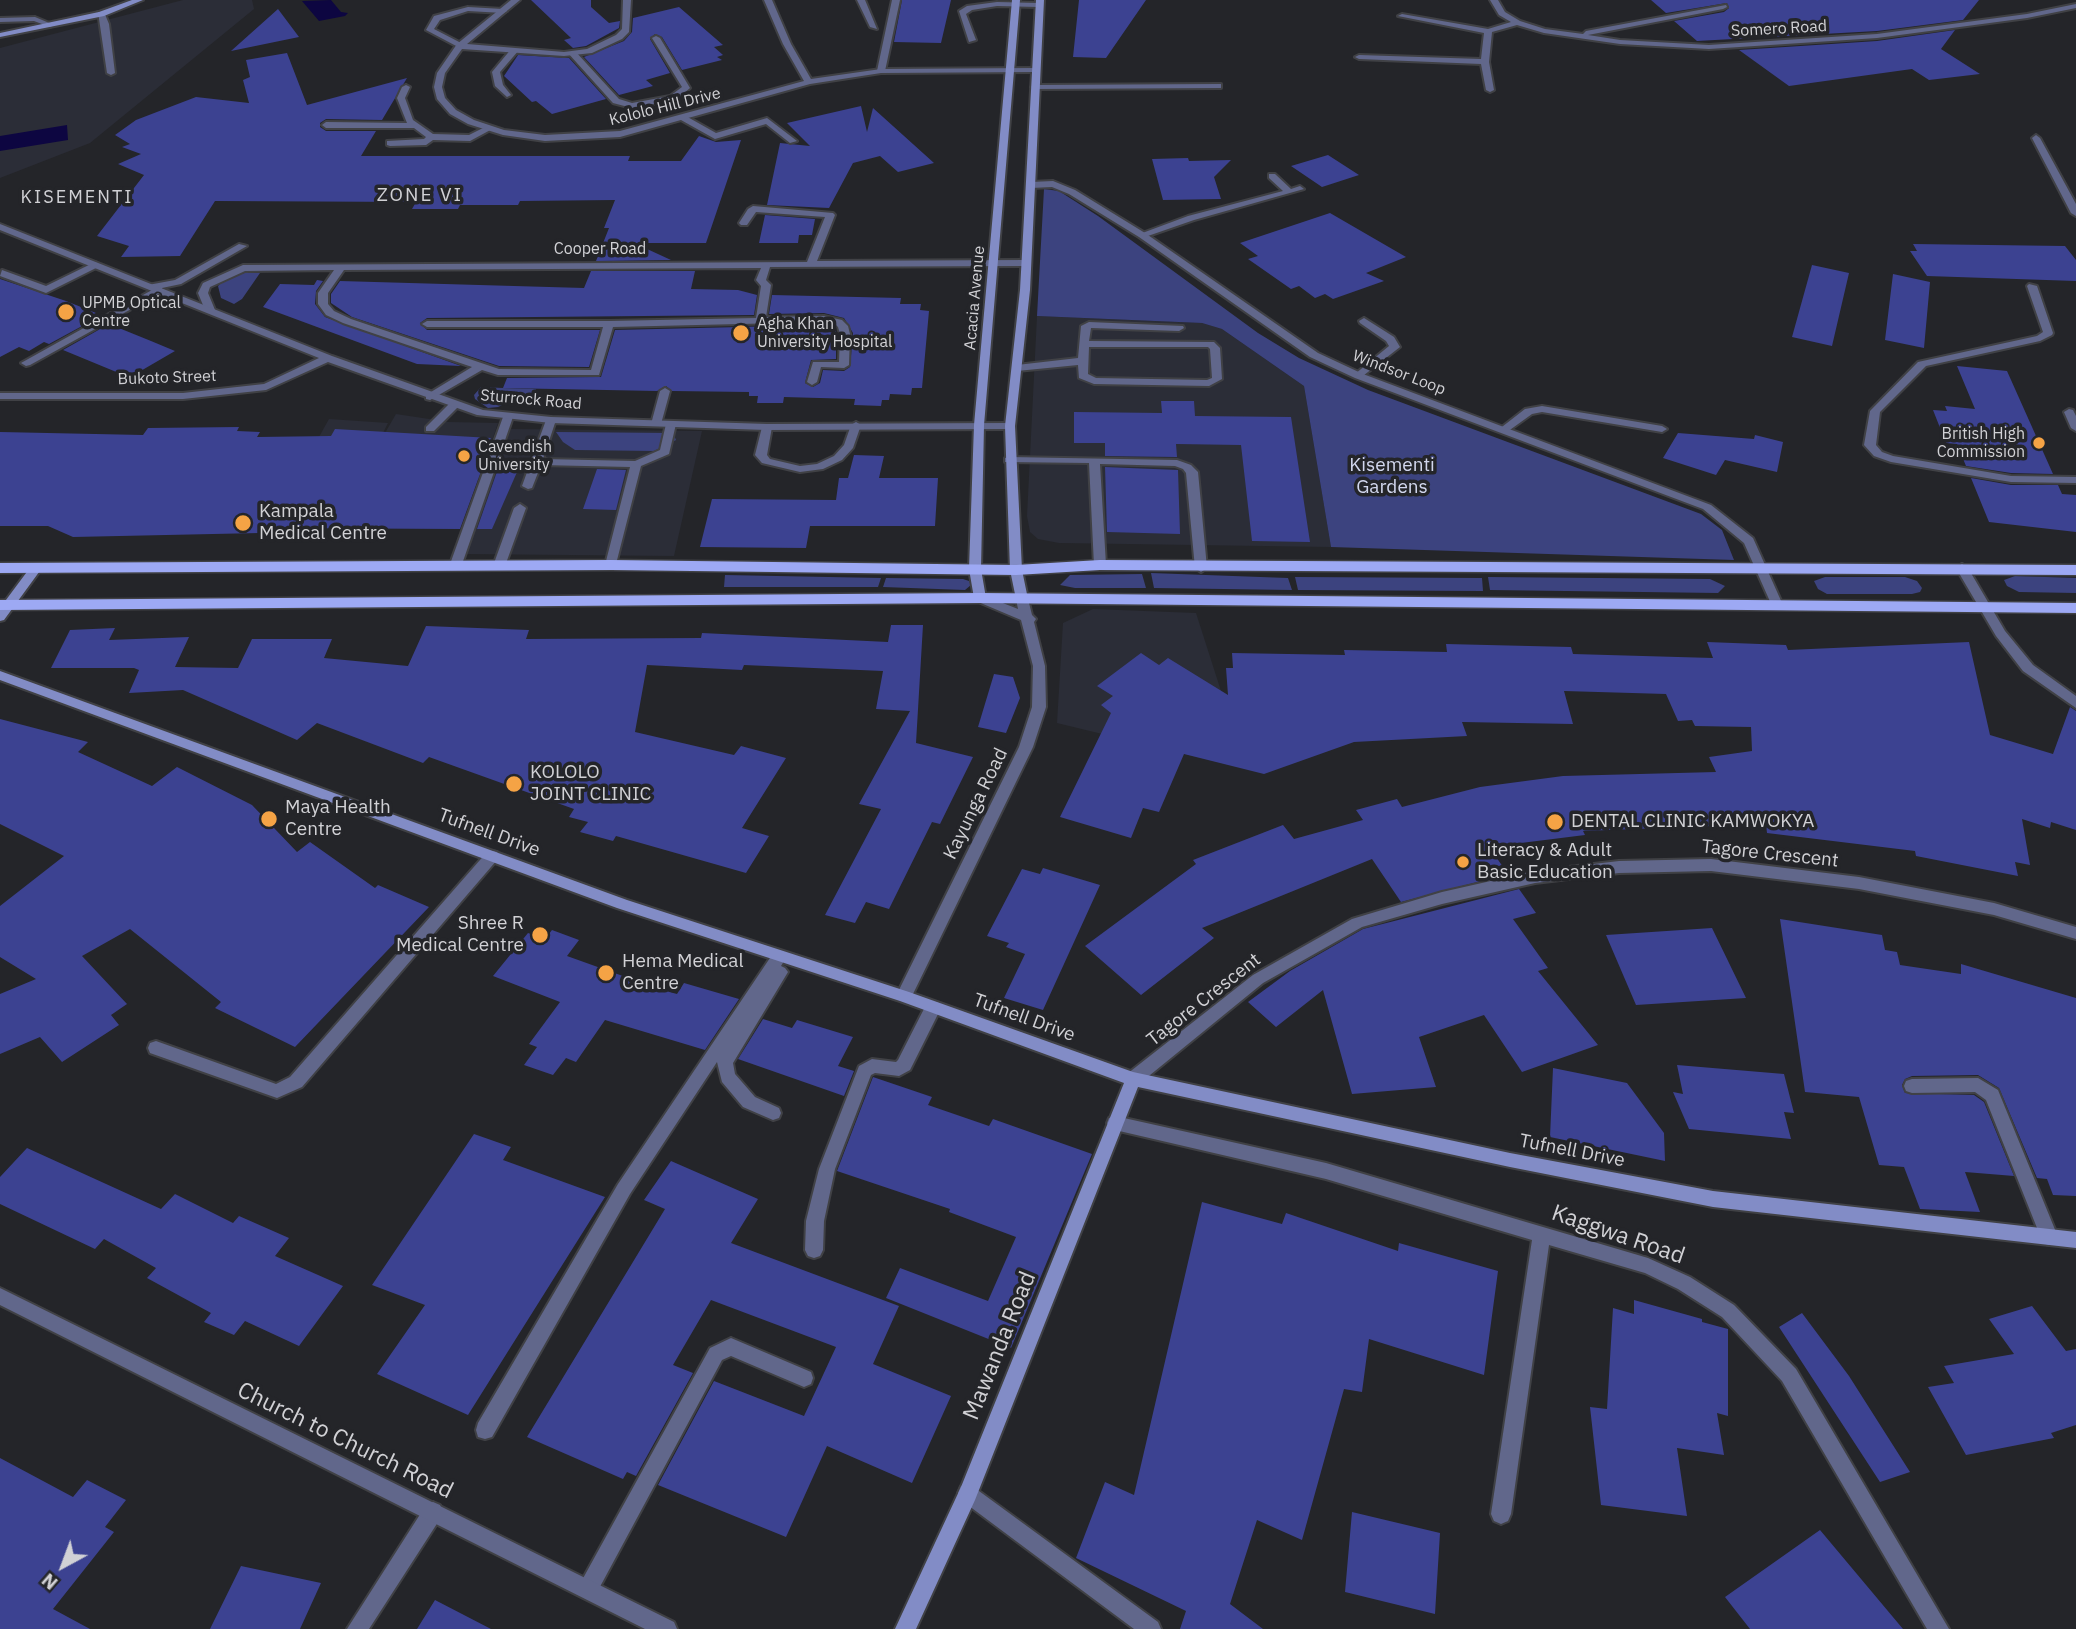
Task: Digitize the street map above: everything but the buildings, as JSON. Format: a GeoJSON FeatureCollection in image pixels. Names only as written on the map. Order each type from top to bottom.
{"type":"FeatureCollection","features":[{"type":"Feature","properties":{"kind":"main road"},"geometry":{"type":"LineString","coordinates":[[0,35],[101,14],[139,0]]}},
{"type":"Feature","properties":{"kind":"main road","name":"Acacia Avenue"},"geometry":{"type":"LineString","coordinates":[[980,598],[975,569],[979,425],[1003,176],[1015,2]]}},
{"type":"Feature","properties":{"kind":"main road"},"geometry":{"type":"LineString","coordinates":[[1022,599],[1016,570],[1009,460],[1031,185],[1039,3]]}},
{"type":"Feature","properties":{"kind":"main road"},"geometry":{"type":"LineString","coordinates":[[0,568],[611,565],[1016,570],[1100,565],[1201,568],[2076,570]]}},
{"type":"Feature","properties":{"kind":"main road"},"geometry":{"type":"LineString","coordinates":[[2,609],[36,568]]}},
{"type":"Feature","properties":{"kind":"main road"},"geometry":{"type":"LineString","coordinates":[[2,609],[980,598],[1776,603],[2076,608]]}},
{"type":"Feature","properties":{"kind":"main road","name":"Tufnell Drive"},"geometry":{"type":"LineString","coordinates":[[0,675],[622,904],[904,996],[1133,1079],[1510,1160],[1713,1199],[2076,1240]]}},
{"type":"Feature","properties":{"kind":"main road","name":"Mawanda Road"},"geometry":{"type":"LineString","coordinates":[[905,1629],[968,1493],[1133,1079]]}},
{"type":"Feature","properties":{"kind":"street","name":"Kololo Hill Drive"},"geometry":{"type":"LineString","coordinates":[[516,0],[460,46],[440,73],[438,87],[441,99],[453,112],[490,128],[545,138],[586,138],[646,130],[809,82],[881,71],[1035,70]]}},
{"type":"Feature","properties":{"kind":"street"},"geometry":{"type":"LineString","coordinates":[[503,11],[468,9],[437,18],[430,30],[460,46],[572,53],[589,51],[619,37],[626,30],[627,0]]}},
{"type":"Feature","properties":{"kind":"street"},"geometry":{"type":"LineString","coordinates":[[768,0],[787,44],[809,82]]}},
{"type":"Feature","properties":{"kind":"street"},"geometry":{"type":"LineString","coordinates":[[861,0],[874,27]]}},
{"type":"Feature","properties":{"kind":"street"},"geometry":{"type":"LineString","coordinates":[[881,71],[895,0]]}},
{"type":"Feature","properties":{"kind":"street"},"geometry":{"type":"LineString","coordinates":[[1494,0],[1502,13],[1517,23]]}},
{"type":"Feature","properties":{"kind":"street"},"geometry":{"type":"LineString","coordinates":[[972,40],[962,13],[979,5],[1039,3]]}},
{"type":"Feature","properties":{"kind":"street","name":"Somero Road"},"geometry":{"type":"LineString","coordinates":[[1517,23],[1571,36],[1709,47],[1834,41],[2027,16],[2076,6]]}},
{"type":"Feature","properties":{"kind":"street"},"geometry":{"type":"LineString","coordinates":[[1571,36],[1723,8]]}},
{"type":"Feature","properties":{"kind":"street"},"geometry":{"type":"LineString","coordinates":[[101,14],[105,24],[111,73]]}},
{"type":"Feature","properties":{"kind":"street"},"geometry":{"type":"LineString","coordinates":[[1402,16],[1488,31],[1517,23]]}},
{"type":"Feature","properties":{"kind":"street"},"geometry":{"type":"LineString","coordinates":[[0,20],[35,19],[50,25]]}},
{"type":"Feature","properties":{"kind":"street"},"geometry":{"type":"LineString","coordinates":[[1488,31],[1485,62],[1490,90]]}},
{"type":"Feature","properties":{"kind":"street"},"geometry":{"type":"LineString","coordinates":[[572,53],[616,101],[632,106],[673,98],[686,88],[656,38]]}},
{"type":"Feature","properties":{"kind":"street"},"geometry":{"type":"LineString","coordinates":[[507,95],[499,86],[496,72],[515,50]]}},
{"type":"Feature","properties":{"kind":"street"},"geometry":{"type":"LineString","coordinates":[[1359,57],[1485,62]]}},
{"type":"Feature","properties":{"kind":"street"},"geometry":{"type":"LineString","coordinates":[[1035,87],[1218,86]]}},
{"type":"Feature","properties":{"kind":"street"},"geometry":{"type":"LineString","coordinates":[[406,87],[401,98],[402,107],[413,126],[431,137],[470,138],[490,128]]}},
{"type":"Feature","properties":{"kind":"street"},"geometry":{"type":"LineString","coordinates":[[684,118],[715,136],[767,121],[793,141]]}},
{"type":"Feature","properties":{"kind":"street"},"geometry":{"type":"LineString","coordinates":[[326,125],[413,126]]}},
{"type":"Feature","properties":{"kind":"street"},"geometry":{"type":"LineString","coordinates":[[390,143],[426,142],[431,137]]}},
{"type":"Feature","properties":{"kind":"street"},"geometry":{"type":"LineString","coordinates":[[2036,138],[2076,213]]}},
{"type":"Feature","properties":{"kind":"street"},"geometry":{"type":"LineString","coordinates":[[1142,235],[1191,218],[1295,190],[1272,176]]}},
{"type":"Feature","properties":{"kind":"street","name":"Windsor Loop"},"geometry":{"type":"LineString","coordinates":[[1031,185],[1053,184],[1072,192],[1142,235],[1314,355],[1359,376],[1707,507],[1749,541],[1776,603]]}},
{"type":"Feature","properties":{"kind":"street"},"geometry":{"type":"LineString","coordinates":[[744,223],[752,209],[830,215],[811,264]]}},
{"type":"Feature","properties":{"kind":"street","name":"Sturrock Road"},"geometry":{"type":"LineString","coordinates":[[0,227],[453,406],[508,417],[767,427],[1010,426]]}},
{"type":"Feature","properties":{"kind":"street"},"geometry":{"type":"LineString","coordinates":[[26,363],[154,288],[178,282],[242,246]]}},
{"type":"Feature","properties":{"kind":"street","name":"Cooper Road"},"geometry":{"type":"LineString","coordinates":[[210,310],[203,293],[206,285],[231,271],[243,268],[1025,263]]}},
{"type":"Feature","properties":{"kind":"street"},"geometry":{"type":"LineString","coordinates":[[761,320],[766,285],[761,280],[767,264]]}},
{"type":"Feature","properties":{"kind":"street"},"geometry":{"type":"LineString","coordinates":[[2,273],[46,289],[95,265]]}},
{"type":"Feature","properties":{"kind":"street"},"geometry":{"type":"LineString","coordinates":[[341,267],[323,293],[323,304],[330,313],[498,372],[595,373],[609,324]]}},
{"type":"Feature","properties":{"kind":"street"},"geometry":{"type":"LineString","coordinates":[[2032,286],[2049,333],[2040,338],[1922,364],[1875,411],[1870,445],[1878,454],[1891,458],[2011,479],[2076,480]]}},
{"type":"Feature","properties":{"kind":"street"},"geometry":{"type":"LineString","coordinates":[[427,324],[609,324],[824,319],[843,326],[844,365],[817,365],[812,382]]}},
{"type":"Feature","properties":{"kind":"street"},"geometry":{"type":"LineString","coordinates":[[1359,376],[1395,347],[1390,339],[1364,321]]}},
{"type":"Feature","properties":{"kind":"street"},"geometry":{"type":"LineString","coordinates":[[1084,344],[1210,344],[1215,348],[1217,379],[1209,383],[1094,381],[1083,376],[1084,344],[1086,326],[1179,328]]}},
{"type":"Feature","properties":{"kind":"street","name":"Bukoto Street"},"geometry":{"type":"LineString","coordinates":[[0,396],[183,396],[266,387],[328,358]]}},
{"type":"Feature","properties":{"kind":"street"},"geometry":{"type":"LineString","coordinates":[[1017,368],[1083,361]]}},
{"type":"Feature","properties":{"kind":"street"},"geometry":{"type":"LineString","coordinates":[[430,397],[481,366]]}},
{"type":"Feature","properties":{"kind":"street"},"geometry":{"type":"LineString","coordinates":[[656,424],[665,391]]}},
{"type":"Feature","properties":{"kind":"street"},"geometry":{"type":"LineString","coordinates":[[430,429],[453,406]]}},
{"type":"Feature","properties":{"kind":"street"},"geometry":{"type":"LineString","coordinates":[[1503,430],[1529,411],[1542,409],[1662,429]]}},
{"type":"Feature","properties":{"kind":"street"},"geometry":{"type":"LineString","coordinates":[[2069,412],[2076,428]]}},
{"type":"Feature","properties":{"kind":"street"},"geometry":{"type":"LineString","coordinates":[[455,567],[508,417]]}},
{"type":"Feature","properties":{"kind":"street"},"geometry":{"type":"LineString","coordinates":[[528,486],[551,420]]}},
{"type":"Feature","properties":{"kind":"street"},"geometry":{"type":"LineString","coordinates":[[536,462],[636,464],[665,452],[671,424]]}},
{"type":"Feature","properties":{"kind":"street"},"geometry":{"type":"LineString","coordinates":[[767,427],[761,455],[766,461],[800,469],[819,467],[838,458],[849,446],[856,425]]}},
{"type":"Feature","properties":{"kind":"street"},"geometry":{"type":"LineString","coordinates":[[1009,460],[1177,463],[1192,472],[1201,568]]}},
{"type":"Feature","properties":{"kind":"street"},"geometry":{"type":"LineString","coordinates":[[1094,460],[1100,565]]}},
{"type":"Feature","properties":{"kind":"street"},"geometry":{"type":"LineString","coordinates":[[611,565],[636,464]]}},
{"type":"Feature","properties":{"kind":"street"},"geometry":{"type":"LineString","coordinates":[[499,566],[520,508]]}},
{"type":"Feature","properties":{"kind":"street"},"geometry":{"type":"LineString","coordinates":[[1962,568],[2000,633],[2028,668],[2076,703]]}},
{"type":"Feature","properties":{"kind":"street"},"geometry":{"type":"LineString","coordinates":[[980,598],[1030,619]]}},
{"type":"Feature","properties":{"kind":"street","name":"Kayunga Road"},"geometry":{"type":"LineString","coordinates":[[904,996],[1026,747],[1039,707],[1039,666],[1030,619],[1022,599]]}},
{"type":"Feature","properties":{"kind":"street"},"geometry":{"type":"LineString","coordinates":[[156,1048],[277,1091],[296,1082],[492,856]]}},
{"type":"Feature","properties":{"kind":"street","name":"Tagore Crescent"},"geometry":{"type":"LineString","coordinates":[[1133,1079],[1258,979],[1357,923],[1442,898],[1535,877],[1619,867],[1711,865],[1859,883],[1994,909],[2076,933]]}},
{"type":"Feature","properties":{"kind":"street"},"geometry":{"type":"LineString","coordinates":[[772,1113],[749,1102],[728,1077],[725,1062],[784,957]]}},
{"type":"Feature","properties":{"kind":"street"},"geometry":{"type":"LineString","coordinates":[[485,1430],[624,1189],[784,957]]}},
{"type":"Feature","properties":{"kind":"street"},"geometry":{"type":"LineString","coordinates":[[814,1250],[815,1221],[827,1169],[865,1071],[872,1066],[899,1069],[933,1008]]}},
{"type":"Feature","properties":{"kind":"street"},"geometry":{"type":"LineString","coordinates":[[1912,1086],[1978,1085],[1992,1095],[2049,1237]]}},
{"type":"Feature","properties":{"kind":"street","name":"Kaggwa Road"},"geometry":{"type":"LineString","coordinates":[[1115,1123],[1325,1171],[1648,1266],[1684,1283],[1728,1311],[1789,1375],[1939,1629]]}},
{"type":"Feature","properties":{"kind":"street"},"geometry":{"type":"LineString","coordinates":[[1501,1514],[1542,1234]]}},
{"type":"Feature","properties":{"kind":"street","name":"Church to Church Road"},"geometry":{"type":"LineString","coordinates":[[0,1296],[667,1629]]}},
{"type":"Feature","properties":{"kind":"street"},"geometry":{"type":"LineString","coordinates":[[587,1589],[716,1354],[731,1347],[804,1378]]}},
{"type":"Feature","properties":{"kind":"street"},"geometry":{"type":"LineString","coordinates":[[968,1493],[1151,1629]]}},
{"type":"Feature","properties":{"kind":"street"},"geometry":{"type":"LineString","coordinates":[[357,1629],[433,1512]]}},
{"type":"Feature","properties":{"kind":"shaded area"},"geometry":{"type":"Polygon","coordinates":[[[183,0],[252,0],[254,9],[90,143],[0,178],[0,48],[183,0]]]}},
{"type":"Feature","properties":{"kind":"shaded area"},"geometry":{"type":"Polygon","coordinates":[[[331,0],[341,12],[348,13],[319,21],[302,1],[331,0]]]}},
{"type":"Feature","properties":{"kind":"shaded area"},"geometry":{"type":"Polygon","coordinates":[[[67,125],[68,140],[0,151],[0,136],[67,125]]]}},
{"type":"Feature","properties":{"kind":"shaded area"},"geometry":{"type":"Polygon","coordinates":[[[1037,316],[1202,323],[1222,329],[1304,386],[1331,547],[1059,543],[1038,539],[1030,532],[1027,516],[1037,316]]]}},
{"type":"Feature","properties":{"kind":"shaded area"},"geometry":{"type":"Polygon","coordinates":[[[396,414],[449,422],[498,423],[479,479],[296,478],[329,419],[388,423],[371,457],[396,414]]]}},
{"type":"Feature","properties":{"kind":"shaded area"},"geometry":{"type":"Polygon","coordinates":[[[511,429],[702,431],[674,556],[464,554],[511,429]]]}},
{"type":"Feature","properties":{"kind":"shaded area"},"geometry":{"type":"Polygon","coordinates":[[[1093,609],[1196,613],[1246,769],[1057,723],[1063,623],[1093,609]]]}},
{"type":"Feature","properties":{"kind":"green space","name":"Kisementi Gardens"},"geometry":{"type":"Polygon","coordinates":[[[1044,189],[1059,191],[1098,216],[1258,333],[1299,358],[1368,390],[1701,514],[1722,530],[1734,560],[1331,547],[1304,386],[1222,329],[1202,323],[1037,316],[1044,189]]]}},
{"type":"Feature","properties":{"kind":"green space"},"geometry":{"type":"Polygon","coordinates":[[[244,273],[260,273],[242,299],[234,304],[221,298],[218,286],[224,280],[244,273]]]}},
{"type":"Feature","properties":{"kind":"green space"},"geometry":{"type":"Polygon","coordinates":[[[481,387],[536,389],[532,398],[517,398],[498,407],[488,408],[475,399],[474,395],[481,387]]]}},
{"type":"Feature","properties":{"kind":"green space"},"geometry":{"type":"Polygon","coordinates":[[[556,432],[673,433],[676,440],[654,451],[575,450],[563,442],[556,432]]]}},
{"type":"Feature","properties":{"kind":"green space"},"geometry":{"type":"Polygon","coordinates":[[[1151,573],[1288,578],[1292,590],[1154,588],[1151,573]]]}},
{"type":"Feature","properties":{"kind":"green space"},"geometry":{"type":"Polygon","coordinates":[[[1142,574],[1146,588],[1075,588],[1060,585],[1070,575],[1142,574]]]}},
{"type":"Feature","properties":{"kind":"green space"},"geometry":{"type":"Polygon","coordinates":[[[725,575],[881,578],[878,587],[724,587],[725,575]]]}},
{"type":"Feature","properties":{"kind":"green space"},"geometry":{"type":"Polygon","coordinates":[[[2015,576],[2076,578],[2076,593],[2019,592],[2007,586],[2004,580],[2015,576]]]}},
{"type":"Feature","properties":{"kind":"green space"},"geometry":{"type":"Polygon","coordinates":[[[1295,577],[1482,578],[1483,591],[1298,590],[1295,577]]]}},
{"type":"Feature","properties":{"kind":"green space"},"geometry":{"type":"Polygon","coordinates":[[[1488,577],[1710,579],[1725,586],[1718,593],[1490,590],[1488,577]]]}},
{"type":"Feature","properties":{"kind":"green space"},"geometry":{"type":"Polygon","coordinates":[[[1825,577],[1905,577],[1917,581],[1922,588],[1920,592],[1912,594],[1827,594],[1818,589],[1814,581],[1825,577]]]}},
{"type":"Feature","properties":{"kind":"green space"},"geometry":{"type":"Polygon","coordinates":[[[886,578],[963,579],[971,585],[965,590],[883,587],[886,578]]]}},
{"type":"Feature","properties":{"kind":"place","name":"UPMB Optical Centre"},"geometry":{"type":"Point","coordinates":[66,312]}},
{"type":"Feature","properties":{"kind":"place","name":"Agha Khan University Hospital"},"geometry":{"type":"Point","coordinates":[741,333]}},
{"type":"Feature","properties":{"kind":"place","name":"British High Commission"},"geometry":{"type":"Point","coordinates":[2039,443]}},
{"type":"Feature","properties":{"kind":"place","name":"Cavendish University"},"geometry":{"type":"Point","coordinates":[464,456]}},
{"type":"Feature","properties":{"kind":"place","name":"Kampala Medical Centre"},"geometry":{"type":"Point","coordinates":[243,523]}},
{"type":"Feature","properties":{"kind":"place","name":"KOLOLO JOINT CLINIC"},"geometry":{"type":"Point","coordinates":[514,784]}},
{"type":"Feature","properties":{"kind":"place","name":"Maya Health Centre"},"geometry":{"type":"Point","coordinates":[269,819]}},
{"type":"Feature","properties":{"kind":"place","name":"DENTAL CLINIC KAMWOKYA"},"geometry":{"type":"Point","coordinates":[1555,822]}},
{"type":"Feature","properties":{"kind":"place","name":"Literacy & Adult Basic Education"},"geometry":{"type":"Point","coordinates":[1463,862]}},
{"type":"Feature","properties":{"kind":"place","name":"Shree R Medical Centre"},"geometry":{"type":"Point","coordinates":[540,935]}},
{"type":"Feature","properties":{"kind":"place","name":"Hema Medical Centre"},"geometry":{"type":"Point","coordinates":[606,973]}},
{"type":"Feature","properties":{"kind":"district","name":"ZONE VI"},"geometry":{"type":"Point","coordinates":[420,196]}},
{"type":"Feature","properties":{"kind":"district","name":"KISEMENTI"},"geometry":{"type":"Point","coordinates":[77,198]}}]}
